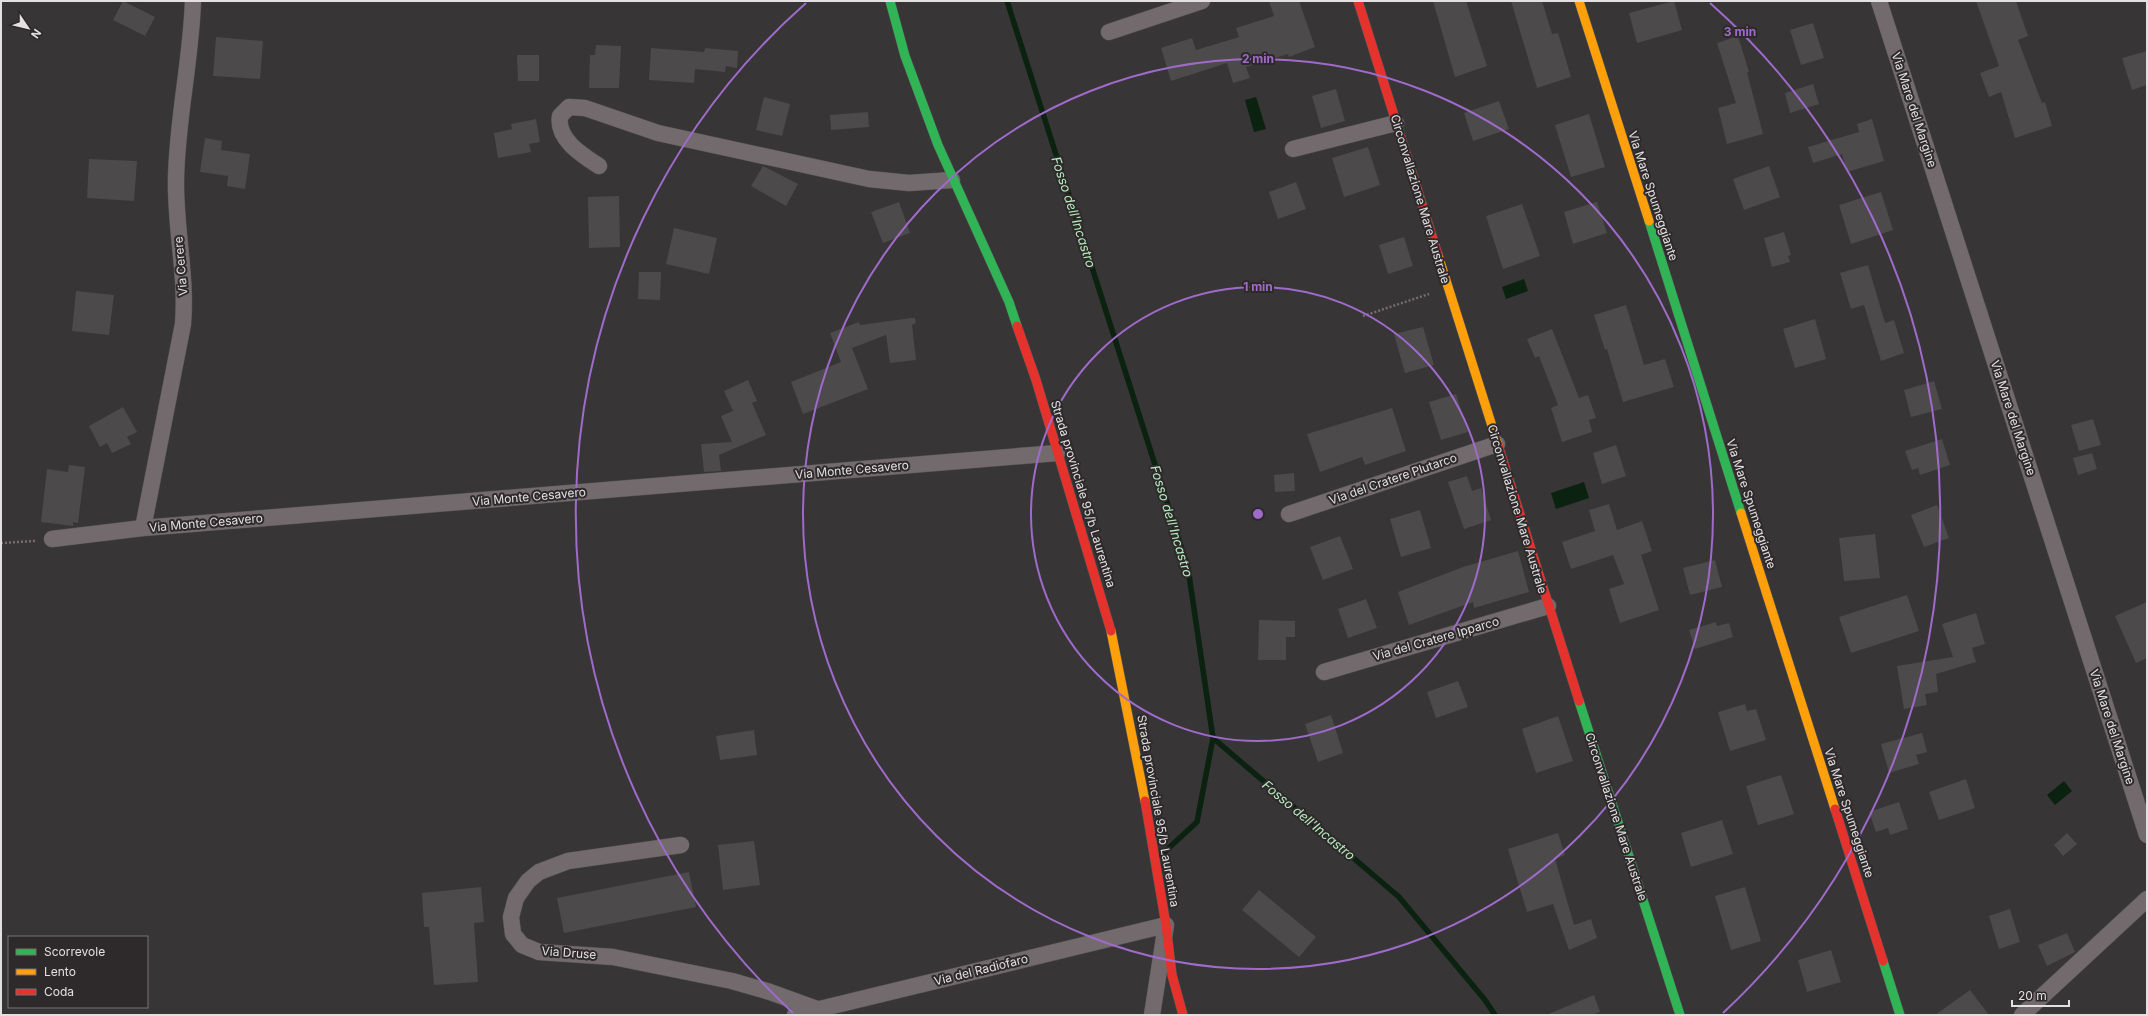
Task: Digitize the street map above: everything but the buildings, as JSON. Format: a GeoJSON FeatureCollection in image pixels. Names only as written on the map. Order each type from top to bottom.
{"type":"FeatureCollection","features":[{"type":"Feature","properties":{"kind":"street","name":"Via Cerere"},"geometry":{"type":"LineString","coordinates":[[143,528],[183,324],[184,292],[177,218],[176,179],[189,57],[193,1]]}},
{"type":"Feature","properties":{"kind":"street","name":"Strada provinciale 95/b Laurentina"},"geometry":{"type":"LineString","coordinates":[[890,1],[905,56],[952,180],[1009,302],[1036,380],[1109,622],[1139,762],[1166,925],[1172,975],[1183,1015]]}},
{"type":"Feature","properties":{"kind":"street"},"geometry":{"type":"LineString","coordinates":[[1109,32],[1202,1]]}},
{"type":"Feature","properties":{"kind":"street","name":"Circonvallazione Mare Australe"},"geometry":{"type":"LineString","coordinates":[[1358,1],[1548,606],[1680,1015]]}},
{"type":"Feature","properties":{"kind":"street","name":"Via Mare Spumeggiante"},"geometry":{"type":"LineString","coordinates":[[1579,1],[1900,1015]]}},
{"type":"Feature","properties":{"kind":"street","name":"Via Mare del Margine"},"geometry":{"type":"LineString","coordinates":[[1879,1],[2147,835]]}},
{"type":"Feature","properties":{"kind":"street"},"geometry":{"type":"LineString","coordinates":[[599,166],[576,150],[562,131],[560,116],[569,107],[585,108],[658,134],[869,179],[908,183],[952,180]]}},
{"type":"Feature","properties":{"kind":"street"},"geometry":{"type":"LineString","coordinates":[[1293,149],[1396,123]]}},
{"type":"Feature","properties":{"kind":"street","name":"Via del Cratere Plutarco"},"geometry":{"type":"LineString","coordinates":[[1289,514],[1497,444]]}},
{"type":"Feature","properties":{"kind":"street","name":"Via Monte Cesavero"},"geometry":{"type":"LineString","coordinates":[[52,539],[143,528],[1057,453]]}},
{"type":"Feature","properties":{"kind":"street","name":"Via del Cratere Ipparco"},"geometry":{"type":"LineString","coordinates":[[1324,672],[1548,606]]}},
{"type":"Feature","properties":{"kind":"street","name":"Via Druse"},"geometry":{"type":"LineString","coordinates":[[681,845],[568,860],[539,872],[528,881],[516,898],[511,917],[513,934],[522,945],[539,952],[613,957],[732,981],[770,992],[818,1009]]}},
{"type":"Feature","properties":{"kind":"street"},"geometry":{"type":"LineString","coordinates":[[2022,1015],[2147,899]]}},
{"type":"Feature","properties":{"kind":"street"},"geometry":{"type":"LineString","coordinates":[[1152,1015],[1166,925]]}},
{"type":"Feature","properties":{"kind":"street","name":"Via del Radiofaro"},"geometry":{"type":"LineString","coordinates":[[795,1015],[1166,925]]}},
{"type":"Feature","properties":{"kind":"path"},"geometry":{"type":"LineString","coordinates":[[1363,316],[1448,288]]}},
{"type":"Feature","properties":{"kind":"path"},"geometry":{"type":"LineString","coordinates":[[1,542],[52,539]]}},
{"type":"Feature","properties":{"kind":"shaded area"},"geometry":{"type":"Polygon","coordinates":[[[1256,97],[1266,129],[1254,132],[1245,100],[1256,97]]]}},
{"type":"Feature","properties":{"kind":"shaded area"},"geometry":{"type":"Polygon","coordinates":[[[1524,279],[1528,291],[1506,299],[1502,287],[1524,279]]]}},
{"type":"Feature","properties":{"kind":"shaded area"},"geometry":{"type":"Polygon","coordinates":[[[1584,482],[1589,498],[1556,509],[1551,493],[1584,482]]]}},
{"type":"Feature","properties":{"kind":"shaded area"},"geometry":{"type":"Polygon","coordinates":[[[2064,781],[2072,791],[2055,805],[2047,795],[2064,781]]]}},
{"type":"Feature","properties":{"kind":"waterway","name":"Fosso dell'Incastro"},"geometry":{"type":"LineString","coordinates":[[1007,1],[1188,568],[1213,738],[1399,897],[1485,1000],[1495,1015]]}},
{"type":"Feature","properties":{"kind":"waterway"},"geometry":{"type":"LineString","coordinates":[[1160,856],[1197,822],[1213,738]]}},
{"type":"Feature","properties":{"kind":"traffic: fast"},"geometry":{"type":"LineString","coordinates":[[890,1],[905,56],[938,145],[1009,302],[1017,326]]}},
{"type":"Feature","properties":{"kind":"traffic: fast"},"geometry":{"type":"LineString","coordinates":[[1649,221],[1741,513]]}},
{"type":"Feature","properties":{"kind":"traffic: fast"},"geometry":{"type":"LineString","coordinates":[[1579,701],[1680,1015]]}},
{"type":"Feature","properties":{"kind":"traffic: fast"},"geometry":{"type":"LineString","coordinates":[[1883,961],[1900,1015]]}},
{"type":"Feature","properties":{"kind":"traffic: slow"},"geometry":{"type":"LineString","coordinates":[[1579,1],[1649,221]]}},
{"type":"Feature","properties":{"kind":"traffic: slow"},"geometry":{"type":"LineString","coordinates":[[1438,255],[1498,445]]}},
{"type":"Feature","properties":{"kind":"traffic: slow"},"geometry":{"type":"LineString","coordinates":[[1741,513],[1835,809]]}},
{"type":"Feature","properties":{"kind":"traffic: slow"},"geometry":{"type":"LineString","coordinates":[[1111,631],[1145,801]]}},
{"type":"Feature","properties":{"kind":"traffic: jam"},"geometry":{"type":"LineString","coordinates":[[1358,1],[1438,255]]}},
{"type":"Feature","properties":{"kind":"traffic: jam"},"geometry":{"type":"LineString","coordinates":[[1017,326],[1036,380],[1111,631]]}},
{"type":"Feature","properties":{"kind":"traffic: jam"},"geometry":{"type":"LineString","coordinates":[[1498,445],[1579,701]]}},
{"type":"Feature","properties":{"kind":"traffic: jam"},"geometry":{"type":"LineString","coordinates":[[1145,801],[1166,925],[1172,975],[1183,1015]]}},
{"type":"Feature","properties":{"kind":"traffic: jam"},"geometry":{"type":"LineString","coordinates":[[1835,809],[1883,961]]}}]}
